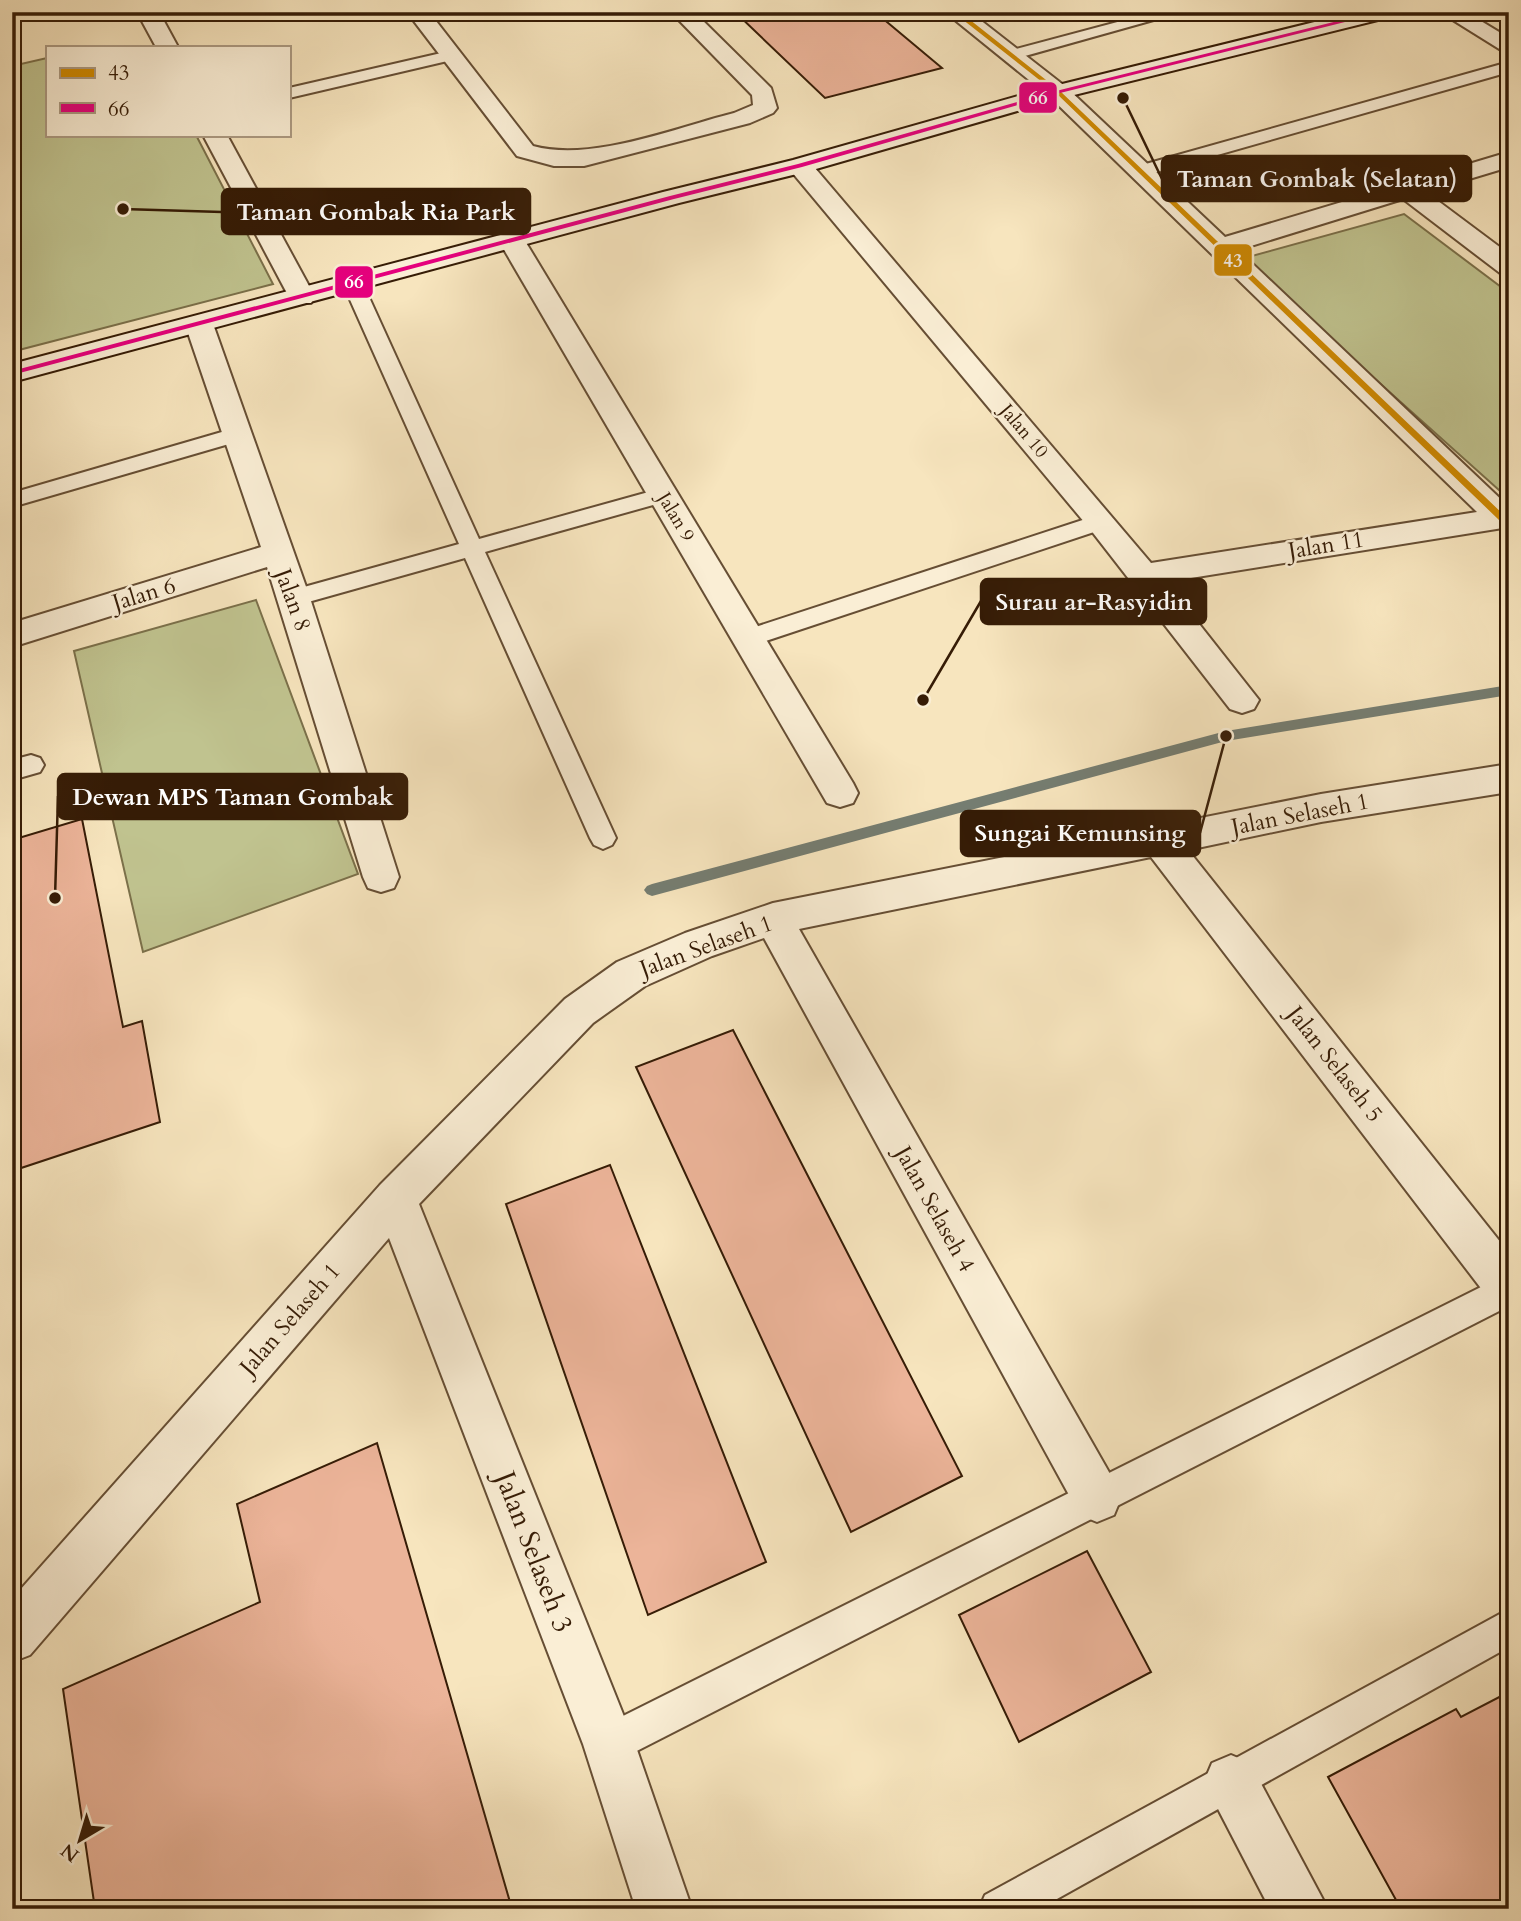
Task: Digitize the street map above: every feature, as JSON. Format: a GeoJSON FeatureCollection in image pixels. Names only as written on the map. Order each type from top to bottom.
{"type":"FeatureCollection","features":[{"type":"Feature","properties":{"kind":"street"},"geometry":{"type":"LineString","coordinates":[[148,12],[166,46]]}},
{"type":"Feature","properties":{"kind":"street"},"geometry":{"type":"LineString","coordinates":[[418,12],[526,151],[554,159],[584,159],[742,118],[765,108],[763,93],[682,12]]}},
{"type":"Feature","properties":{"kind":"street"},"geometry":{"type":"LineString","coordinates":[[956,12],[1058,92],[1505,518]]}},
{"type":"Feature","properties":{"kind":"street"},"geometry":{"type":"LineString","coordinates":[[12,373],[800,166],[1058,92],[1382,12]]}},
{"type":"Feature","properties":{"kind":"street"},"geometry":{"type":"LineString","coordinates":[[1451,12],[1509,48]]}},
{"type":"Feature","properties":{"kind":"street"},"geometry":{"type":"LineString","coordinates":[[216,136],[302,297]]}},
{"type":"Feature","properties":{"kind":"street"},"geometry":{"type":"LineString","coordinates":[[1220,247],[1509,159]]}},
{"type":"Feature","properties":{"kind":"street","name":"Jalan 10"},"geometry":{"type":"LineString","coordinates":[[800,166],[1101,522],[1242,700]]}},
{"type":"Feature","properties":{"kind":"street"},"geometry":{"type":"LineString","coordinates":[[1407,190],[1509,267]]}},
{"type":"Feature","properties":{"kind":"street","name":"Jalan 9"},"geometry":{"type":"LineString","coordinates":[[512,241],[841,793]]}},
{"type":"Feature","properties":{"kind":"street","name":"Jalan 8"},"geometry":{"type":"LineString","coordinates":[[199,324],[239,434],[276,553],[294,598],[381,877]]}},
{"type":"Feature","properties":{"kind":"street","name":"Jalan 11"},"geometry":{"type":"LineString","coordinates":[[1143,575],[1505,518]]}},
{"type":"Feature","properties":{"kind":"street","name":"Jalan 6"},"geometry":{"type":"LineString","coordinates":[[12,635],[276,553]]}},
{"type":"Feature","properties":{"kind":"street","name":"Jalan Selaseh 1"},"geometry":{"type":"LineString","coordinates":[[12,1637],[395,1199],[579,1011],[631,974],[699,944],[773,919],[1321,808],[1509,778]]}},
{"type":"Feature","properties":{"kind":"street","name":"Jalan Selaseh 5"},"geometry":{"type":"LineString","coordinates":[[1158,841],[1226,923],[1509,1289]]}},
{"type":"Feature","properties":{"kind":"street","name":"Jalan Selaseh 4"},"geometry":{"type":"LineString","coordinates":[[773,919],[1097,1498]]}},
{"type":"Feature","properties":{"kind":"street","name":"Jalan Selaseh 3"},"geometry":{"type":"LineString","coordinates":[[395,1199],[609,1744],[664,1909]]}},
{"type":"Feature","properties":{"kind":"street"},"geometry":{"type":"LineString","coordinates":[[1231,1782],[1300,1909]]}},
{"type":"Feature","properties":{"kind":"lane"},"geometry":{"type":"LineString","coordinates":[[1011,55],[1174,12]]}},
{"type":"Feature","properties":{"kind":"lane"},"geometry":{"type":"LineString","coordinates":[[290,93],[450,56]]}},
{"type":"Feature","properties":{"kind":"lane"},"geometry":{"type":"LineString","coordinates":[[1141,171],[1509,67]]}},
{"type":"Feature","properties":{"kind":"lane"},"geometry":{"type":"LineString","coordinates":[[353,284],[603,838]]}},
{"type":"Feature","properties":{"kind":"lane"},"geometry":{"type":"LineString","coordinates":[[12,500],[239,434]]}},
{"type":"Feature","properties":{"kind":"lane"},"geometry":{"type":"LineString","coordinates":[[294,598],[663,495]]}},
{"type":"Feature","properties":{"kind":"lane"},"geometry":{"type":"LineString","coordinates":[[748,638],[1101,522]]}},
{"type":"Feature","properties":{"kind":"lane"},"geometry":{"type":"LineString","coordinates":[[609,1744],[1509,1289]]}},
{"type":"Feature","properties":{"kind":"lane"},"geometry":{"type":"LineString","coordinates":[[999,1909],[1509,1627]]}},
{"type":"Feature","properties":{"kind":"green space"},"geometry":{"type":"Polygon","coordinates":[[[46,58],[46,136],[197,136],[273,284],[15,351],[12,343],[12,66],[46,58]]]}},
{"type":"Feature","properties":{"kind":"green space"},"geometry":{"type":"Polygon","coordinates":[[[1404,214],[1509,293],[1509,499],[1241,259],[1404,214]]]}},
{"type":"Feature","properties":{"kind":"green space"},"geometry":{"type":"Polygon","coordinates":[[[256,600],[358,874],[143,952],[74,651],[256,600]]]}},
{"type":"Feature","properties":{"kind":"building"},"geometry":{"type":"Polygon","coordinates":[[[735,12],[875,12],[942,68],[825,98],[735,12]]]}},
{"type":"Feature","properties":{"kind":"building"},"geometry":{"type":"Polygon","coordinates":[[[82,819],[123,1027],[142,1021],[160,1122],[12,1171],[12,840],[82,819]]]}},
{"type":"Feature","properties":{"kind":"building"},"geometry":{"type":"Polygon","coordinates":[[[733,1030],[962,1476],[851,1532],[636,1067],[733,1030]]]}},
{"type":"Feature","properties":{"kind":"building"},"geometry":{"type":"Polygon","coordinates":[[[610,1165],[766,1562],[648,1615],[506,1204],[610,1165]]]}},
{"type":"Feature","properties":{"kind":"building"},"geometry":{"type":"Polygon","coordinates":[[[377,1443],[512,1909],[95,1909],[63,1689],[260,1602],[237,1504],[377,1443]]]}},
{"type":"Feature","properties":{"kind":"building"},"geometry":{"type":"Polygon","coordinates":[[[1087,1551],[1151,1672],[1019,1742],[959,1615],[1087,1551]]]}},
{"type":"Feature","properties":{"kind":"building"},"geometry":{"type":"Polygon","coordinates":[[[1509,1692],[1509,1909],[1401,1909],[1328,1777],[1456,1709],[1461,1717],[1509,1692]]]}},
{"type":"Feature","properties":{"kind":"waterway"},"geometry":{"type":"LineString","coordinates":[[652,890],[1226,736],[1509,690]]}},
{"type":"Feature","properties":{"kind":"transit line","name":"43"},"geometry":{"type":"LineString","coordinates":[[956,12],[1058,92],[1502,518]]}},
{"type":"Feature","properties":{"kind":"transit line","name":"66"},"geometry":{"type":"LineString","coordinates":[[12,373],[672,197],[800,166],[1058,92],[1382,12]]}},
{"type":"Feature","properties":{"kind":"place","name":"Taman Gombak (Selatan)"},"geometry":{"type":"Point","coordinates":[1123,98]}},
{"type":"Feature","properties":{"kind":"place","name":"Taman Gombak Ria Park"},"geometry":{"type":"Point","coordinates":[123,209]}},
{"type":"Feature","properties":{"kind":"place","name":"Surau ar-Rasyidin"},"geometry":{"type":"Point","coordinates":[923,700]}},
{"type":"Feature","properties":{"kind":"place","name":"Sungai Kemunsing"},"geometry":{"type":"Point","coordinates":[1226,736]}},
{"type":"Feature","properties":{"kind":"place","name":"Dewan MPS Taman Gombak"},"geometry":{"type":"Point","coordinates":[55,898]}}]}
